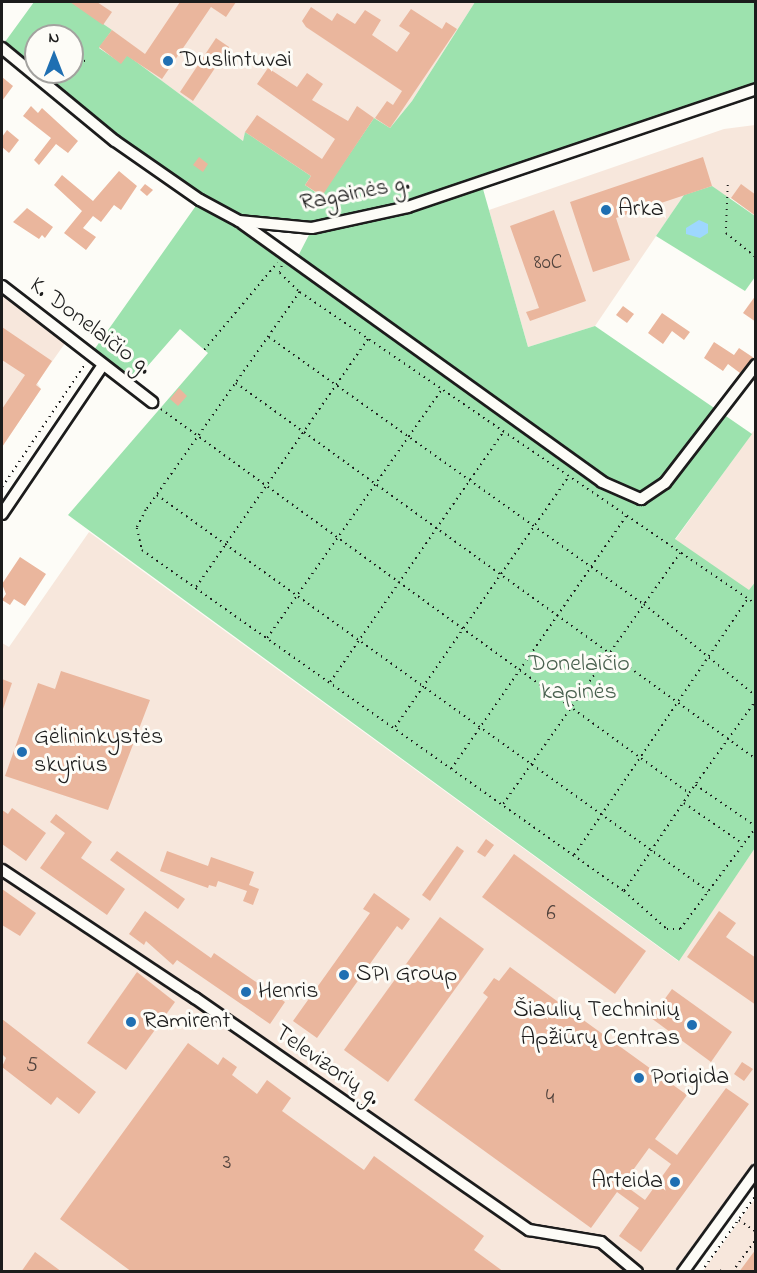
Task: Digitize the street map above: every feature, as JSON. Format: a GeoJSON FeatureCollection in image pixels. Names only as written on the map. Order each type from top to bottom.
{"type":"FeatureCollection","features":[{"type":"Feature","properties":{"kind":"street","name":"Ragainės g."},"geometry":{"type":"LineString","coordinates":[[2,48],[162,177],[239,221],[312,228],[408,207],[756,89]]}},
{"type":"Feature","properties":{"kind":"street"},"geometry":{"type":"LineString","coordinates":[[239,221],[602,482],[641,499],[665,483],[756,365]]}},
{"type":"Feature","properties":{"kind":"street","name":"K. Donelaičio g."},"geometry":{"type":"LineString","coordinates":[[2,286],[89,357],[152,402]]}},
{"type":"Feature","properties":{"kind":"street"},"geometry":{"type":"LineString","coordinates":[[2,514],[103,365]]}},
{"type":"Feature","properties":{"kind":"street","name":"Televizorių g."},"geometry":{"type":"LineString","coordinates":[[2,870],[195,998],[529,1230],[601,1242],[637,1272]]}},
{"type":"Feature","properties":{"kind":"street"},"geometry":{"type":"LineString","coordinates":[[683,1272],[756,1171]]}},
{"type":"Feature","properties":{"kind":"path"},"geometry":{"type":"LineString","coordinates":[[728,185],[726,232],[756,257]]}},
{"type":"Feature","properties":{"kind":"path"},"geometry":{"type":"LineString","coordinates":[[285,255],[279,273],[300,292],[756,604]]}},
{"type":"Feature","properties":{"kind":"path"},"geometry":{"type":"LineString","coordinates":[[204,350],[285,255]]}},
{"type":"Feature","properties":{"kind":"path"},"geometry":{"type":"LineString","coordinates":[[300,292],[157,495],[137,528],[142,549],[624,891],[667,929],[680,929],[756,827],[695,785]]}},
{"type":"Feature","properties":{"kind":"path"},"geometry":{"type":"LineString","coordinates":[[268,337],[644,604],[756,696]]}},
{"type":"Feature","properties":{"kind":"path"},"geometry":{"type":"LineString","coordinates":[[196,588],[368,339]]}},
{"type":"Feature","properties":{"kind":"path"},"geometry":{"type":"LineString","coordinates":[[2,487],[89,357]]}},
{"type":"Feature","properties":{"kind":"path"},"geometry":{"type":"LineString","coordinates":[[236,382],[756,759]]}},
{"type":"Feature","properties":{"kind":"path"},"geometry":{"type":"LineString","coordinates":[[267,638],[442,389]]}},
{"type":"Feature","properties":{"kind":"path"},"geometry":{"type":"LineString","coordinates":[[152,402],[689,793]]}},
{"type":"Feature","properties":{"kind":"path"},"geometry":{"type":"LineString","coordinates":[[330,683],[504,431]]}},
{"type":"Feature","properties":{"kind":"path"},"geometry":{"type":"LineString","coordinates":[[394,728],[532,524],[569,476]]}},
{"type":"Feature","properties":{"kind":"path"},"geometry":{"type":"LineString","coordinates":[[157,495],[708,891]]}},
{"type":"Feature","properties":{"kind":"path"},"geometry":{"type":"LineString","coordinates":[[451,769],[518,668],[627,515]]}},
{"type":"Feature","properties":{"kind":"path"},"geometry":{"type":"LineString","coordinates":[[502,805],[680,552]]}},
{"type":"Feature","properties":{"kind":"path"},"geometry":{"type":"LineString","coordinates":[[573,855],[748,598]]}},
{"type":"Feature","properties":{"kind":"path"},"geometry":{"type":"LineString","coordinates":[[624,891],[689,793],[756,700]]}},
{"type":"Feature","properties":{"kind":"path"},"geometry":{"type":"LineString","coordinates":[[683,802],[743,844]]}},
{"type":"Feature","properties":{"kind":"path"},"geometry":{"type":"LineString","coordinates":[[701,1272],[756,1195]]}},
{"type":"Feature","properties":{"kind":"path"},"geometry":{"type":"LineString","coordinates":[[738,1220],[756,1232]]}},
{"type":"Feature","properties":{"kind":"path"},"geometry":{"type":"LineString","coordinates":[[732,1272],[756,1239]]}},
{"type":"Feature","properties":{"kind":"shaded area"},"geometry":{"type":"Polygon","coordinates":[[[68,2],[475,2],[412,101],[390,128],[374,118],[322,196],[305,185],[311,176],[245,133],[243,141],[128,56],[121,64],[99,47],[111,30],[68,2]]]}},
{"type":"Feature","properties":{"kind":"shaded area"},"geometry":{"type":"Polygon","coordinates":[[[755,125],[755,216],[731,198],[684,195],[595,326],[528,347],[489,210],[724,129],[755,125]]]}},
{"type":"Feature","properties":{"kind":"shaded area"},"geometry":{"type":"Polygon","coordinates":[[[2,286],[68,339],[37,383],[41,389],[2,447],[2,286]]]}},
{"type":"Feature","properties":{"kind":"shaded area"},"geometry":{"type":"Polygon","coordinates":[[[755,429],[756,581],[749,591],[675,540],[755,429]]]}},
{"type":"Feature","properties":{"kind":"shaded area"},"geometry":{"type":"Polygon","coordinates":[[[89,532],[678,961],[755,848],[755,1160],[674,1271],[2,1271],[2,643],[9,647],[89,532]]]}},
{"type":"Feature","properties":{"kind":"shaded area"},"geometry":{"type":"Polygon","coordinates":[[[755,1199],[755,1271],[703,1271],[755,1199]]]}},
{"type":"Feature","properties":{"kind":"green space","name":"Donelaičio kapinės"},"geometry":{"type":"Polygon","coordinates":[[[34,2],[71,2],[112,30],[99,48],[121,63],[127,55],[243,141],[245,132],[311,176],[305,185],[321,196],[374,118],[390,128],[412,101],[475,2],[755,2],[755,89],[481,182],[528,347],[595,326],[752,434],[675,539],[749,590],[756,581],[755,848],[679,961],[68,515],[208,353],[180,329],[132,384],[89,357],[200,200],[162,177],[48,84],[84,84],[84,24],[24,24],[24,64],[2,46],[34,2]],[[241,221],[296,260],[312,229],[241,221]]]}},
{"type":"Feature","properties":{"kind":"green space"},"geometry":{"type":"Polygon","coordinates":[[[712,186],[755,216],[755,277],[745,291],[656,236],[684,195],[712,186]]]}},
{"type":"Feature","properties":{"kind":"water"},"geometry":{"type":"Polygon","coordinates":[[[699,220],[708,224],[708,233],[700,238],[686,234],[686,228],[699,220]]]}},
{"type":"Feature","properties":{"kind":"building"},"geometry":{"type":"Polygon","coordinates":[[[70,2],[97,2],[112,12],[103,25],[70,2]]]}},
{"type":"Feature","properties":{"kind":"building"},"geometry":{"type":"Polygon","coordinates":[[[180,2],[236,2],[226,17],[211,7],[162,79],[127,56],[121,64],[99,47],[112,30],[145,54],[180,2]]]}},
{"type":"Feature","properties":{"kind":"building"},"geometry":{"type":"Polygon","coordinates":[[[311,7],[332,21],[337,13],[355,24],[365,10],[381,20],[372,35],[397,52],[410,33],[399,26],[411,9],[442,29],[446,22],[457,29],[390,128],[375,118],[387,101],[393,105],[402,91],[306,27],[302,21],[311,7]]]}},
{"type":"Feature","properties":{"kind":"building"},"geometry":{"type":"Polygon","coordinates":[[[216,38],[229,47],[193,101],[180,92],[216,38]]]}},
{"type":"Feature","properties":{"kind":"building"},"geometry":{"type":"Polygon","coordinates":[[[268,68],[297,87],[307,73],[323,84],[312,100],[348,121],[357,106],[374,118],[322,196],[305,185],[311,176],[245,132],[257,115],[322,159],[335,139],[257,84],[268,68]]]}},
{"type":"Feature","properties":{"kind":"building"},"geometry":{"type":"Polygon","coordinates":[[[2,77],[13,86],[2,101],[2,77]]]}},
{"type":"Feature","properties":{"kind":"building"},"geometry":{"type":"Polygon","coordinates":[[[31,106],[38,113],[42,108],[78,141],[68,153],[56,144],[39,165],[34,160],[51,138],[23,116],[31,106]]]}},
{"type":"Feature","properties":{"kind":"building"},"geometry":{"type":"Polygon","coordinates":[[[7,130],[19,140],[9,153],[2,147],[2,137],[7,130]]]}},
{"type":"Feature","properties":{"kind":"building"},"geometry":{"type":"Polygon","coordinates":[[[199,157],[208,164],[203,172],[193,165],[199,157]]]}},
{"type":"Feature","properties":{"kind":"building","name":"Arka"},"geometry":{"type":"Polygon","coordinates":[[[703,157],[712,186],[616,218],[630,260],[593,272],[570,202],[703,157]]]}},
{"type":"Feature","properties":{"kind":"building"},"geometry":{"type":"Polygon","coordinates":[[[119,171],[137,186],[121,210],[114,205],[101,222],[93,216],[83,228],[96,237],[86,250],[64,233],[82,211],[54,185],[62,175],[93,201],[119,171]]]}},
{"type":"Feature","properties":{"kind":"building"},"geometry":{"type":"Polygon","coordinates":[[[145,184],[153,190],[147,196],[140,190],[145,184]]]}},
{"type":"Feature","properties":{"kind":"building"},"geometry":{"type":"Polygon","coordinates":[[[741,184],[756,195],[756,216],[731,198],[741,184]]]}},
{"type":"Feature","properties":{"kind":"building"},"geometry":{"type":"Polygon","coordinates":[[[27,208],[53,227],[45,238],[42,235],[39,239],[13,222],[27,208]]]}},
{"type":"Feature","properties":{"kind":"building"},"geometry":{"type":"Polygon","coordinates":[[[554,210],[586,301],[530,321],[526,312],[539,308],[510,226],[554,210]]]}},
{"type":"Feature","properties":{"kind":"building"},"geometry":{"type":"Polygon","coordinates":[[[756,295],[756,322],[743,313],[756,295]]]}},
{"type":"Feature","properties":{"kind":"building"},"geometry":{"type":"Polygon","coordinates":[[[623,306],[634,314],[627,323],[616,315],[623,306]]]}},
{"type":"Feature","properties":{"kind":"building"},"geometry":{"type":"Polygon","coordinates":[[[662,313],[690,332],[684,340],[672,331],[663,344],[648,333],[662,313]]]}},
{"type":"Feature","properties":{"kind":"building"},"geometry":{"type":"Polygon","coordinates":[[[2,327],[52,361],[36,385],[41,389],[2,447],[2,409],[25,375],[2,360],[2,327]]]}},
{"type":"Feature","properties":{"kind":"building"},"geometry":{"type":"Polygon","coordinates":[[[714,342],[734,355],[739,348],[754,358],[740,373],[728,364],[723,371],[704,358],[714,342]]]}},
{"type":"Feature","properties":{"kind":"building"},"geometry":{"type":"Polygon","coordinates":[[[179,388],[187,396],[178,406],[170,399],[179,388]]]}},
{"type":"Feature","properties":{"kind":"building"},"geometry":{"type":"Polygon","coordinates":[[[20,557],[46,574],[25,606],[14,599],[10,605],[2,600],[6,594],[2,584],[20,557]]]}},
{"type":"Feature","properties":{"kind":"building"},"geometry":{"type":"Polygon","coordinates":[[[61,671],[150,700],[108,810],[5,776],[38,683],[55,689],[61,671]]]}},
{"type":"Feature","properties":{"kind":"building"},"geometry":{"type":"Polygon","coordinates":[[[2,679],[12,683],[3,709],[2,709],[2,679]]]}},
{"type":"Feature","properties":{"kind":"building"},"geometry":{"type":"Polygon","coordinates":[[[12,808],[46,833],[26,861],[2,844],[2,810],[8,814],[12,808]]]}},
{"type":"Feature","properties":{"kind":"building"},"geometry":{"type":"Polygon","coordinates":[[[56,814],[92,842],[81,858],[125,889],[107,915],[40,868],[65,833],[50,822],[56,814]]]}},
{"type":"Feature","properties":{"kind":"building"},"geometry":{"type":"Polygon","coordinates":[[[486,839],[494,845],[485,857],[477,852],[486,839]]]}},
{"type":"Feature","properties":{"kind":"building"},"geometry":{"type":"Polygon","coordinates":[[[457,846],[464,851],[430,901],[422,895],[457,846]]]}},
{"type":"Feature","properties":{"kind":"building"},"geometry":{"type":"Polygon","coordinates":[[[117,851],[185,899],[178,909],[110,860],[117,851]]]}},
{"type":"Feature","properties":{"kind":"building"},"geometry":{"type":"Polygon","coordinates":[[[167,851],[208,866],[211,857],[254,872],[249,885],[259,889],[253,905],[243,901],[247,891],[218,881],[216,887],[209,885],[208,888],[160,871],[167,851]]]}},
{"type":"Feature","properties":{"kind":"building"},"geometry":{"type":"Polygon","coordinates":[[[514,854],[646,951],[615,994],[482,897],[514,854]]]}},
{"type":"Feature","properties":{"kind":"building"},"geometry":{"type":"Polygon","coordinates":[[[2,889],[36,913],[20,936],[2,925],[2,889]]]}},
{"type":"Feature","properties":{"kind":"building","name":"SPI Group"},"geometry":{"type":"Polygon","coordinates":[[[374,893],[410,919],[402,930],[397,926],[317,1038],[293,1021],[370,913],[363,909],[374,893]]]}},
{"type":"Feature","properties":{"kind":"building","name":"Henris"},"geometry":{"type":"Polygon","coordinates":[[[145,911],[211,958],[214,953],[285,1002],[270,1024],[177,960],[173,965],[146,941],[144,945],[129,934],[145,911]]]}},
{"type":"Feature","properties":{"kind":"building"},"geometry":{"type":"Polygon","coordinates":[[[719,911],[736,923],[726,937],[756,958],[756,1005],[687,957],[719,911]]]}},
{"type":"Feature","properties":{"kind":"building"},"geometry":{"type":"Polygon","coordinates":[[[440,917],[484,949],[388,1082],[344,1050],[440,917]]]}},
{"type":"Feature","properties":{"kind":"building"},"geometry":{"type":"Polygon","coordinates":[[[510,967],[687,1095],[655,1139],[677,1155],[726,1088],[749,1104],[641,1252],[619,1236],[639,1208],[617,1192],[591,1228],[414,1100],[488,997],[483,993],[494,978],[499,981],[510,967]],[[649,1148],[623,1184],[645,1200],[671,1164],[649,1148]]]}},
{"type":"Feature","properties":{"kind":"building","name":"Ramirent"},"geometry":{"type":"Polygon","coordinates":[[[137,972],[175,1002],[126,1070],[87,1043],[137,972]]]}},
{"type":"Feature","properties":{"kind":"building","name":"Šiaulių Techninių Apžiūrų Centras"},"geometry":{"type":"Polygon","coordinates":[[[672,989],[732,1032],[711,1062],[651,1018],[672,989]]]}},
{"type":"Feature","properties":{"kind":"building"},"geometry":{"type":"Polygon","coordinates":[[[2,1019],[96,1092],[79,1114],[57,1097],[51,1105],[2,1067],[6,1058],[2,1054],[2,1019]]]}},
{"type":"Feature","properties":{"kind":"building"},"geometry":{"type":"Polygon","coordinates":[[[188,1043],[218,1065],[223,1057],[237,1067],[232,1075],[257,1094],[267,1080],[291,1098],[282,1111],[364,1170],[374,1156],[484,1236],[474,1250],[504,1272],[132,1272],[60,1219],[188,1043]]]}},
{"type":"Feature","properties":{"kind":"building"},"geometry":{"type":"Polygon","coordinates":[[[742,1062],[753,1069],[744,1081],[734,1074],[742,1062]]]}},
{"type":"Feature","properties":{"kind":"building"},"geometry":{"type":"Polygon","coordinates":[[[756,1249],[756,1272],[739,1272],[756,1249]]]}},
{"type":"Feature","properties":{"kind":"building"},"geometry":{"type":"Polygon","coordinates":[[[35,1252],[62,1272],[21,1272],[35,1252]]]}},
{"type":"Feature","properties":{"kind":"place","name":"Duslintuvai"},"geometry":{"type":"Point","coordinates":[168,61]}},
{"type":"Feature","properties":{"kind":"place","name":"Arka"},"geometry":{"type":"Point","coordinates":[606,210]}},
{"type":"Feature","properties":{"kind":"place","name":"Gėlininkystės skyrius"},"geometry":{"type":"Point","coordinates":[22,752]}},
{"type":"Feature","properties":{"kind":"place","name":"SPI Group"},"geometry":{"type":"Point","coordinates":[344,975]}},
{"type":"Feature","properties":{"kind":"place","name":"Henris"},"geometry":{"type":"Point","coordinates":[246,992]}},
{"type":"Feature","properties":{"kind":"place","name":"Ramirent"},"geometry":{"type":"Point","coordinates":[131,1022]}},
{"type":"Feature","properties":{"kind":"place","name":"Šiaulių Techninių Apžiūrų Centras"},"geometry":{"type":"Point","coordinates":[692,1025]}},
{"type":"Feature","properties":{"kind":"place","name":"Porigida"},"geometry":{"type":"Point","coordinates":[639,1078]}},
{"type":"Feature","properties":{"kind":"place","name":"Arteida"},"geometry":{"type":"Point","coordinates":[675,1182]}}]}
